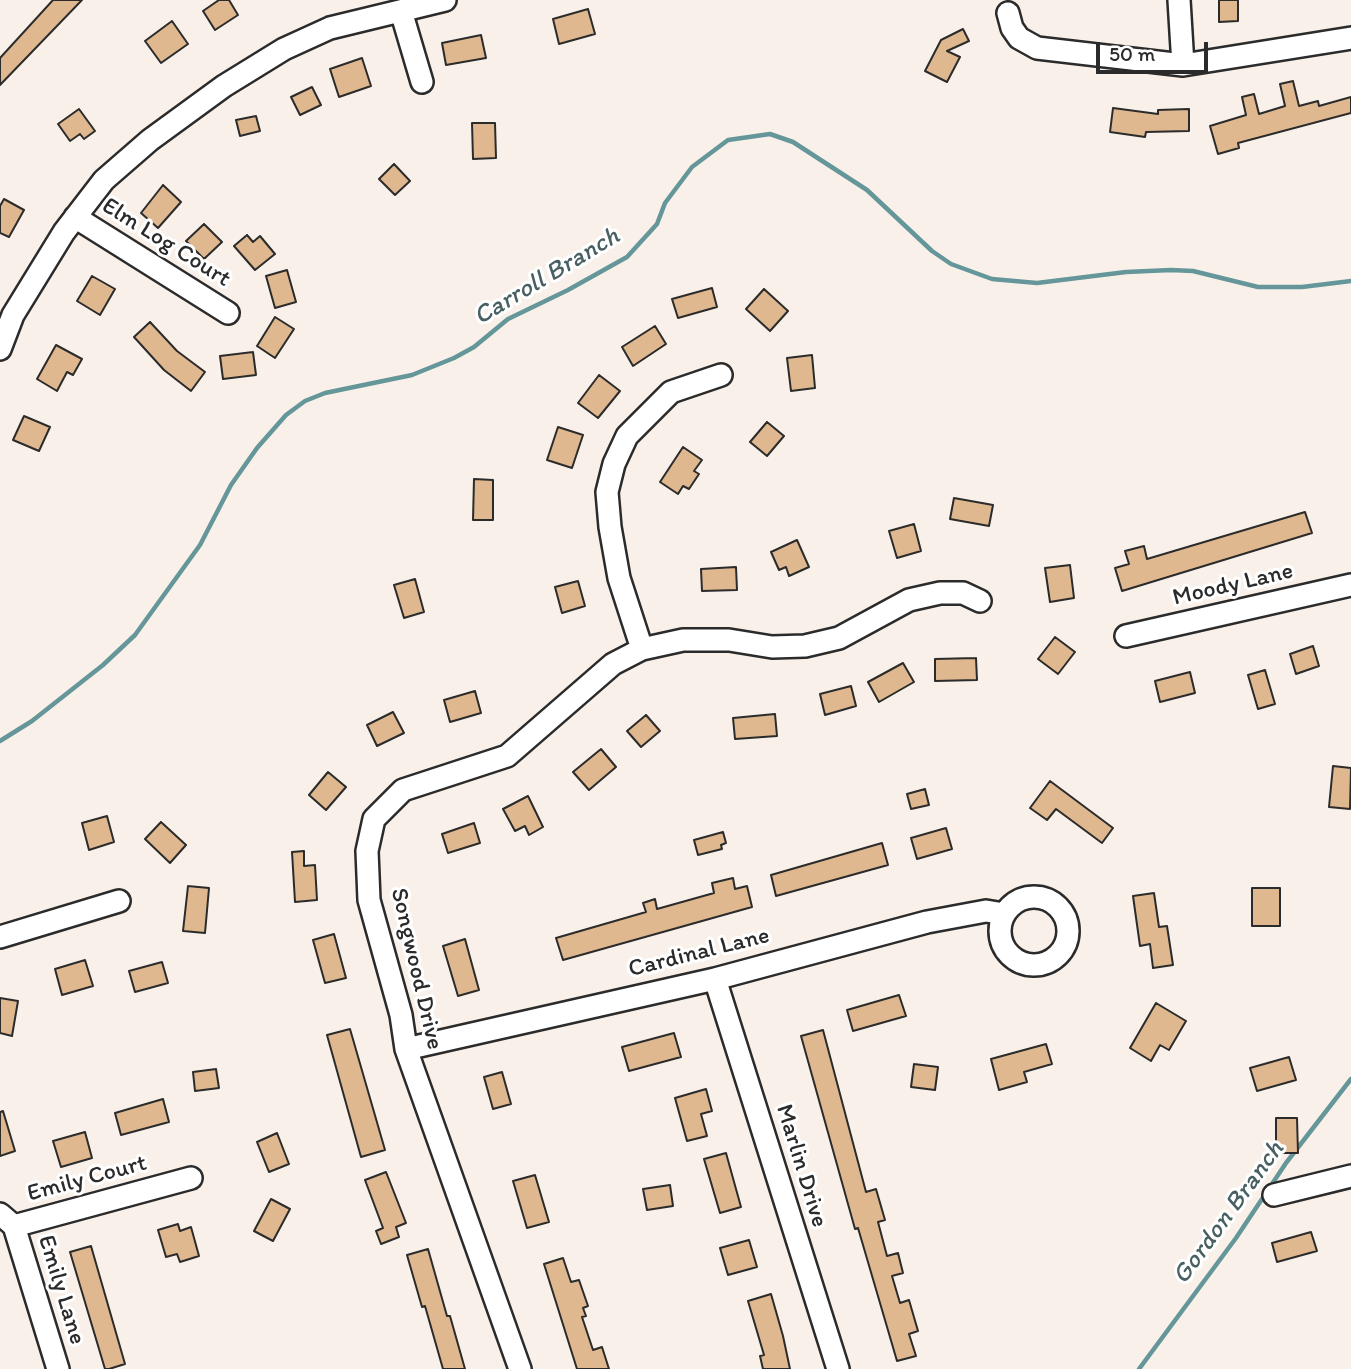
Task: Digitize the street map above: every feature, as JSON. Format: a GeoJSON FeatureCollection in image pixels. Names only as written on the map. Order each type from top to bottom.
{"type":"FeatureCollection","features":[{"type":"Feature","properties":{"kind":"street"},"geometry":{"type":"LineString","coordinates":[[0,349],[13,315],[75,217],[104,180],[150,140],[224,86],[284,49],[331,28],[445,0]]}},
{"type":"Feature","properties":{"kind":"street"},"geometry":{"type":"LineString","coordinates":[[1179,0],[1183,65]]}},
{"type":"Feature","properties":{"kind":"street"},"geometry":{"type":"LineString","coordinates":[[401,11],[422,82]]}},
{"type":"Feature","properties":{"kind":"street"},"geometry":{"type":"LineString","coordinates":[[1008,13],[1012,28],[1019,38],[1037,48],[1183,65],[1351,38]]}},
{"type":"Feature","properties":{"kind":"street","name":"Elm Log Court"},"geometry":{"type":"LineString","coordinates":[[75,217],[228,313]]}},
{"type":"Feature","properties":{"kind":"street"},"geometry":{"type":"LineString","coordinates":[[642,649],[620,578],[610,527],[607,492],[614,464],[627,436],[671,393],[721,375]]}},
{"type":"Feature","properties":{"kind":"street","name":"Moody Lane"},"geometry":{"type":"LineString","coordinates":[[1126,636],[1351,585]]}},
{"type":"Feature","properties":{"kind":"street","name":"Songwood Drive"},"geometry":{"type":"LineString","coordinates":[[520,1369],[406,1049],[401,1015],[369,900],[367,851],[374,819],[403,790],[507,756],[612,664],[642,649],[683,640],[729,640],[772,647],[805,646],[839,638],[909,600],[940,593],[963,593],[980,601]]}},
{"type":"Feature","properties":{"kind":"street"},"geometry":{"type":"LineString","coordinates":[[0,937],[119,901]]}},
{"type":"Feature","properties":{"kind":"street","name":"Cardinal Lane"},"geometry":{"type":"LineString","coordinates":[[406,1049],[715,979],[926,922],[986,911],[1004,914]]}},
{"type":"Feature","properties":{"kind":"street","name":"Marlin Drive"},"geometry":{"type":"LineString","coordinates":[[715,979],[838,1369]]}},
{"type":"Feature","properties":{"kind":"street"},"geometry":{"type":"LineString","coordinates":[[1274,1195],[1351,1176]]}},
{"type":"Feature","properties":{"kind":"street","name":"Emily Court"},"geometry":{"type":"LineString","coordinates":[[7,1220],[191,1178]]}},
{"type":"Feature","properties":{"kind":"street","name":"Emily Lane"},"geometry":{"type":"LineString","coordinates":[[7,1220],[58,1369]]}},
{"type":"Feature","properties":{"kind":"building"},"geometry":{"type":"Polygon","coordinates":[[[53,0],[82,0],[0,85],[0,58],[53,0]]]}},
{"type":"Feature","properties":{"kind":"building"},"geometry":{"type":"Polygon","coordinates":[[[219,0],[229,0],[238,15],[215,30],[203,11],[219,0]]]}},
{"type":"Feature","properties":{"kind":"building"},"geometry":{"type":"Polygon","coordinates":[[[1219,0],[1238,0],[1238,21],[1219,22],[1219,0]]]}},
{"type":"Feature","properties":{"kind":"building"},"geometry":{"type":"Polygon","coordinates":[[[588,9],[595,34],[559,44],[553,19],[588,9]]]}},
{"type":"Feature","properties":{"kind":"building"},"geometry":{"type":"Polygon","coordinates":[[[172,21],[188,44],[161,63],[145,41],[172,21]]]}},
{"type":"Feature","properties":{"kind":"building"},"geometry":{"type":"Polygon","coordinates":[[[963,29],[969,41],[947,51],[960,57],[947,82],[925,71],[941,40],[963,29]]]}},
{"type":"Feature","properties":{"kind":"building"},"geometry":{"type":"Polygon","coordinates":[[[481,35],[486,58],[446,65],[442,43],[481,35]]]}},
{"type":"Feature","properties":{"kind":"building"},"geometry":{"type":"Polygon","coordinates":[[[362,58],[371,86],[339,97],[330,69],[362,58]]]}},
{"type":"Feature","properties":{"kind":"building"},"geometry":{"type":"Polygon","coordinates":[[[1293,81],[1299,106],[1318,101],[1319,106],[1351,97],[1351,113],[1238,143],[1239,148],[1218,154],[1210,126],[1246,115],[1242,97],[1254,94],[1259,114],[1285,106],[1280,84],[1293,81]]]}},
{"type":"Feature","properties":{"kind":"building"},"geometry":{"type":"Polygon","coordinates":[[[312,87],[321,105],[300,115],[291,97],[312,87]]]}},
{"type":"Feature","properties":{"kind":"building"},"geometry":{"type":"Polygon","coordinates":[[[1113,108],[1158,114],[1158,110],[1189,109],[1189,131],[1146,132],[1145,137],[1110,132],[1113,108]]]}},
{"type":"Feature","properties":{"kind":"building"},"geometry":{"type":"Polygon","coordinates":[[[79,109],[95,131],[84,139],[80,134],[70,141],[58,124],[79,109]]]}},
{"type":"Feature","properties":{"kind":"building"},"geometry":{"type":"Polygon","coordinates":[[[256,116],[260,131],[240,136],[236,120],[256,116]]]}},
{"type":"Feature","properties":{"kind":"building"},"geometry":{"type":"Polygon","coordinates":[[[472,123],[495,123],[496,158],[473,159],[472,123]]]}},
{"type":"Feature","properties":{"kind":"building"},"geometry":{"type":"Polygon","coordinates":[[[394,164],[410,181],[395,195],[379,179],[394,164]]]}},
{"type":"Feature","properties":{"kind":"building"},"geometry":{"type":"Polygon","coordinates":[[[163,185],[181,202],[158,228],[141,213],[163,185]]]}},
{"type":"Feature","properties":{"kind":"building"},"geometry":{"type":"Polygon","coordinates":[[[4,199],[24,210],[9,237],[0,233],[0,206],[4,199]]]}},
{"type":"Feature","properties":{"kind":"building"},"geometry":{"type":"Polygon","coordinates":[[[204,224],[222,242],[204,259],[186,241],[204,224]]]}},
{"type":"Feature","properties":{"kind":"building"},"geometry":{"type":"Polygon","coordinates":[[[247,235],[253,242],[260,236],[275,254],[255,270],[234,246],[247,235]]]}},
{"type":"Feature","properties":{"kind":"building"},"geometry":{"type":"Polygon","coordinates":[[[287,270],[296,302],[275,308],[266,276],[287,270]]]}},
{"type":"Feature","properties":{"kind":"building"},"geometry":{"type":"Polygon","coordinates":[[[92,276],[115,289],[100,315],[77,301],[92,276]]]}},
{"type":"Feature","properties":{"kind":"building"},"geometry":{"type":"Polygon","coordinates":[[[712,288],[717,307],[678,318],[672,299],[712,288]]]}},
{"type":"Feature","properties":{"kind":"building"},"geometry":{"type":"Polygon","coordinates":[[[764,289],[788,311],[770,331],[746,309],[764,289]]]}},
{"type":"Feature","properties":{"kind":"building"},"geometry":{"type":"Polygon","coordinates":[[[275,317],[294,329],[275,358],[257,346],[275,317]]]}},
{"type":"Feature","properties":{"kind":"building"},"geometry":{"type":"Polygon","coordinates":[[[150,322],[177,351],[205,372],[191,391],[164,370],[134,337],[150,322]]]}},
{"type":"Feature","properties":{"kind":"building"},"geometry":{"type":"Polygon","coordinates":[[[655,326],[666,344],[633,366],[622,347],[655,326]]]}},
{"type":"Feature","properties":{"kind":"building"},"geometry":{"type":"Polygon","coordinates":[[[56,345],[82,359],[73,375],[67,372],[57,391],[37,379],[56,345]]]}},
{"type":"Feature","properties":{"kind":"building"},"geometry":{"type":"Polygon","coordinates":[[[253,352],[256,375],[223,379],[220,356],[253,352]]]}},
{"type":"Feature","properties":{"kind":"building"},"geometry":{"type":"Polygon","coordinates":[[[812,355],[815,388],[791,391],[787,358],[812,355]]]}},
{"type":"Feature","properties":{"kind":"building"},"geometry":{"type":"Polygon","coordinates":[[[599,375],[620,391],[598,418],[578,403],[599,375]]]}},
{"type":"Feature","properties":{"kind":"building"},"geometry":{"type":"Polygon","coordinates":[[[24,416],[50,427],[39,451],[13,440],[24,416]]]}},
{"type":"Feature","properties":{"kind":"building"},"geometry":{"type":"Polygon","coordinates":[[[767,422],[784,436],[767,456],[750,442],[767,422]]]}},
{"type":"Feature","properties":{"kind":"building"},"geometry":{"type":"Polygon","coordinates":[[[558,427],[583,435],[572,468],[547,460],[558,427]]]}},
{"type":"Feature","properties":{"kind":"building"},"geometry":{"type":"Polygon","coordinates":[[[683,447],[702,460],[694,471],[699,474],[689,489],[683,486],[678,494],[660,482],[683,447]]]}},
{"type":"Feature","properties":{"kind":"building"},"geometry":{"type":"Polygon","coordinates":[[[474,479],[493,480],[493,520],[473,520],[474,479]]]}},
{"type":"Feature","properties":{"kind":"building"},"geometry":{"type":"Polygon","coordinates":[[[954,498],[993,505],[989,526],[950,519],[954,498]]]}},
{"type":"Feature","properties":{"kind":"building"},"geometry":{"type":"Polygon","coordinates":[[[1305,512],[1312,533],[1122,591],[1115,568],[1129,564],[1125,551],[1144,546],[1147,559],[1305,512]]]}},
{"type":"Feature","properties":{"kind":"building"},"geometry":{"type":"Polygon","coordinates":[[[914,524],[921,551],[897,558],[889,531],[914,524]]]}},
{"type":"Feature","properties":{"kind":"building"},"geometry":{"type":"Polygon","coordinates":[[[797,540],[809,567],[789,576],[786,567],[779,570],[771,552],[797,540]]]}},
{"type":"Feature","properties":{"kind":"building"},"geometry":{"type":"Polygon","coordinates":[[[1070,565],[1074,598],[1050,602],[1045,568],[1070,565]]]}},
{"type":"Feature","properties":{"kind":"building"},"geometry":{"type":"Polygon","coordinates":[[[736,567],[737,590],[702,591],[701,569],[736,567]]]}},
{"type":"Feature","properties":{"kind":"building"},"geometry":{"type":"Polygon","coordinates":[[[415,579],[424,612],[404,618],[394,585],[415,579]]]}},
{"type":"Feature","properties":{"kind":"building"},"geometry":{"type":"Polygon","coordinates":[[[578,581],[585,606],[562,613],[555,587],[578,581]]]}},
{"type":"Feature","properties":{"kind":"building"},"geometry":{"type":"Polygon","coordinates":[[[1055,637],[1075,652],[1058,674],[1038,659],[1055,637]]]}},
{"type":"Feature","properties":{"kind":"building"},"geometry":{"type":"Polygon","coordinates":[[[1313,646],[1319,666],[1296,674],[1290,654],[1313,646]]]}},
{"type":"Feature","properties":{"kind":"building"},"geometry":{"type":"Polygon","coordinates":[[[976,658],[977,680],[935,681],[935,659],[976,658]]]}},
{"type":"Feature","properties":{"kind":"building"},"geometry":{"type":"Polygon","coordinates":[[[903,663],[914,682],[879,702],[868,682],[903,663]]]}},
{"type":"Feature","properties":{"kind":"building"},"geometry":{"type":"Polygon","coordinates":[[[1265,670],[1275,704],[1258,709],[1248,675],[1265,670]]]}},
{"type":"Feature","properties":{"kind":"building"},"geometry":{"type":"Polygon","coordinates":[[[1190,672],[1195,693],[1160,702],[1155,681],[1190,672]]]}},
{"type":"Feature","properties":{"kind":"building"},"geometry":{"type":"Polygon","coordinates":[[[851,686],[856,706],[825,715],[820,694],[851,686]]]}},
{"type":"Feature","properties":{"kind":"building"},"geometry":{"type":"Polygon","coordinates":[[[475,691],[481,713],[450,722],[444,700],[475,691]]]}},
{"type":"Feature","properties":{"kind":"building"},"geometry":{"type":"Polygon","coordinates":[[[393,712],[404,733],[377,746],[367,725],[393,712]]]}},
{"type":"Feature","properties":{"kind":"building"},"geometry":{"type":"Polygon","coordinates":[[[775,714],[777,736],[735,739],[733,718],[775,714]]]}},
{"type":"Feature","properties":{"kind":"building"},"geometry":{"type":"Polygon","coordinates":[[[646,715],[660,731],[641,747],[627,731],[646,715]]]}},
{"type":"Feature","properties":{"kind":"building"},"geometry":{"type":"Polygon","coordinates":[[[601,749],[616,767],[589,790],[573,772],[601,749]]]}},
{"type":"Feature","properties":{"kind":"building"},"geometry":{"type":"Polygon","coordinates":[[[1333,766],[1351,768],[1350,809],[1329,807],[1333,766]]]}},
{"type":"Feature","properties":{"kind":"building"},"geometry":{"type":"Polygon","coordinates":[[[328,772],[346,787],[326,810],[309,795],[328,772]]]}},
{"type":"Feature","properties":{"kind":"building"},"geometry":{"type":"Polygon","coordinates":[[[1050,781],[1113,828],[1102,843],[1056,809],[1047,820],[1030,808],[1050,781]]]}},
{"type":"Feature","properties":{"kind":"building"},"geometry":{"type":"Polygon","coordinates":[[[925,789],[929,805],[911,809],[907,794],[925,789]]]}},
{"type":"Feature","properties":{"kind":"building"},"geometry":{"type":"Polygon","coordinates":[[[528,796],[543,827],[529,835],[525,826],[515,831],[503,809],[528,796]]]}},
{"type":"Feature","properties":{"kind":"building"},"geometry":{"type":"Polygon","coordinates":[[[107,816],[114,842],[89,850],[82,823],[107,816]]]}},
{"type":"Feature","properties":{"kind":"building"},"geometry":{"type":"Polygon","coordinates":[[[161,822],[186,845],[170,863],[145,839],[161,822]]]}},
{"type":"Feature","properties":{"kind":"building"},"geometry":{"type":"Polygon","coordinates":[[[474,823],[480,843],[448,853],[442,834],[474,823]]]}},
{"type":"Feature","properties":{"kind":"building"},"geometry":{"type":"Polygon","coordinates":[[[946,828],[952,849],[917,859],[911,838],[946,828]]]}},
{"type":"Feature","properties":{"kind":"building"},"geometry":{"type":"Polygon","coordinates":[[[723,832],[726,843],[721,845],[722,849],[698,855],[694,840],[723,832]]]}},
{"type":"Feature","properties":{"kind":"building"},"geometry":{"type":"Polygon","coordinates":[[[882,843],[888,865],[776,896],[771,875],[882,843]]]}},
{"type":"Feature","properties":{"kind":"building"},"geometry":{"type":"Polygon","coordinates":[[[304,851],[304,866],[315,865],[317,900],[295,902],[292,852],[304,851]]]}},
{"type":"Feature","properties":{"kind":"building"},"geometry":{"type":"Polygon","coordinates":[[[733,878],[735,889],[747,886],[752,907],[563,960],[556,938],[646,912],[643,903],[655,899],[657,909],[714,893],[712,883],[733,878]]]}},
{"type":"Feature","properties":{"kind":"building"},"geometry":{"type":"Polygon","coordinates":[[[188,886],[209,888],[205,933],[183,931],[188,886]]]}},
{"type":"Feature","properties":{"kind":"building"},"geometry":{"type":"Polygon","coordinates":[[[1252,888],[1280,888],[1280,926],[1252,926],[1252,888]]]}},
{"type":"Feature","properties":{"kind":"building"},"geometry":{"type":"Polygon","coordinates":[[[1154,893],[1159,927],[1167,926],[1173,965],[1153,968],[1150,944],[1140,946],[1133,896],[1154,893]]]}},
{"type":"Feature","properties":{"kind":"building"},"geometry":{"type":"Polygon","coordinates":[[[334,934],[346,978],[325,983],[313,940],[334,934]]]}},
{"type":"Feature","properties":{"kind":"building"},"geometry":{"type":"Polygon","coordinates":[[[465,939],[479,990],[458,996],[443,946],[465,939]]]}},
{"type":"Feature","properties":{"kind":"building"},"geometry":{"type":"Polygon","coordinates":[[[85,960],[93,986],[62,995],[55,969],[85,960]]]}},
{"type":"Feature","properties":{"kind":"building"},"geometry":{"type":"Polygon","coordinates":[[[162,962],[168,983],[135,992],[129,971],[162,962]]]}},
{"type":"Feature","properties":{"kind":"building"},"geometry":{"type":"Polygon","coordinates":[[[899,995],[906,1016],[853,1031],[847,1010],[899,995]]]}},
{"type":"Feature","properties":{"kind":"building"},"geometry":{"type":"Polygon","coordinates":[[[0,998],[18,1001],[12,1036],[0,1033],[0,998]]]}},
{"type":"Feature","properties":{"kind":"building"},"geometry":{"type":"Polygon","coordinates":[[[1156,1003],[1186,1021],[1169,1050],[1160,1045],[1151,1061],[1130,1048],[1156,1003]]]}},
{"type":"Feature","properties":{"kind":"building"},"geometry":{"type":"Polygon","coordinates":[[[350,1029],[385,1150],[361,1157],[327,1035],[350,1029]]]}},
{"type":"Feature","properties":{"kind":"building"},"geometry":{"type":"Polygon","coordinates":[[[823,1030],[866,1192],[876,1189],[885,1220],[878,1222],[887,1256],[898,1253],[903,1273],[892,1276],[900,1303],[909,1300],[918,1331],[909,1334],[916,1356],[897,1361],[858,1228],[855,1229],[801,1036],[823,1030]]]}},
{"type":"Feature","properties":{"kind":"building"},"geometry":{"type":"Polygon","coordinates":[[[674,1033],[681,1057],[629,1071],[622,1047],[674,1033]]]}},
{"type":"Feature","properties":{"kind":"building"},"geometry":{"type":"Polygon","coordinates":[[[1046,1044],[1052,1064],[1024,1072],[1027,1082],[999,1090],[991,1059],[1046,1044]]]}},
{"type":"Feature","properties":{"kind":"building"},"geometry":{"type":"Polygon","coordinates":[[[1289,1057],[1296,1080],[1257,1091],[1250,1068],[1289,1057]]]}},
{"type":"Feature","properties":{"kind":"building"},"geometry":{"type":"Polygon","coordinates":[[[914,1064],[938,1067],[935,1090],[911,1087],[914,1064]]]}},
{"type":"Feature","properties":{"kind":"building"},"geometry":{"type":"Polygon","coordinates":[[[216,1069],[219,1088],[195,1091],[193,1072],[216,1069]]]}},
{"type":"Feature","properties":{"kind":"building"},"geometry":{"type":"Polygon","coordinates":[[[502,1072],[511,1104],[493,1109],[484,1077],[502,1072]]]}},
{"type":"Feature","properties":{"kind":"building"},"geometry":{"type":"Polygon","coordinates":[[[706,1089],[712,1111],[701,1114],[707,1136],[687,1141],[675,1098],[706,1089]]]}},
{"type":"Feature","properties":{"kind":"building"},"geometry":{"type":"Polygon","coordinates":[[[163,1099],[169,1122],[121,1135],[115,1113],[163,1099]]]}},
{"type":"Feature","properties":{"kind":"building"},"geometry":{"type":"Polygon","coordinates":[[[3,1111],[15,1151],[0,1156],[0,1112],[3,1111]]]}},
{"type":"Feature","properties":{"kind":"building"},"geometry":{"type":"Polygon","coordinates":[[[1276,1118],[1297,1118],[1298,1153],[1276,1153],[1276,1118]]]}},
{"type":"Feature","properties":{"kind":"building"},"geometry":{"type":"Polygon","coordinates":[[[85,1132],[92,1158],[61,1167],[53,1141],[85,1132]]]}},
{"type":"Feature","properties":{"kind":"building"},"geometry":{"type":"Polygon","coordinates":[[[277,1133],[289,1164],[269,1172],[257,1142],[277,1133]]]}},
{"type":"Feature","properties":{"kind":"building"},"geometry":{"type":"Polygon","coordinates":[[[726,1153],[741,1207],[720,1213],[704,1159],[726,1153]]]}},
{"type":"Feature","properties":{"kind":"building"},"geometry":{"type":"Polygon","coordinates":[[[386,1172],[406,1223],[396,1227],[399,1237],[381,1244],[376,1231],[383,1228],[365,1180],[386,1172]]]}},
{"type":"Feature","properties":{"kind":"building"},"geometry":{"type":"Polygon","coordinates":[[[535,1175],[549,1222],[527,1228],[513,1181],[535,1175]]]}},
{"type":"Feature","properties":{"kind":"building"},"geometry":{"type":"Polygon","coordinates":[[[670,1185],[673,1206],[647,1210],[643,1189],[670,1185]]]}},
{"type":"Feature","properties":{"kind":"building"},"geometry":{"type":"Polygon","coordinates":[[[271,1199],[290,1209],[273,1241],[254,1231],[271,1199]]]}},
{"type":"Feature","properties":{"kind":"building"},"geometry":{"type":"Polygon","coordinates":[[[178,1224],[180,1231],[191,1227],[199,1256],[180,1262],[177,1254],[166,1257],[158,1230],[178,1224]]]}},
{"type":"Feature","properties":{"kind":"building"},"geometry":{"type":"Polygon","coordinates":[[[1311,1232],[1317,1251],[1277,1262],[1272,1243],[1311,1232]]]}},
{"type":"Feature","properties":{"kind":"building"},"geometry":{"type":"Polygon","coordinates":[[[749,1240],[757,1267],[728,1275],[720,1248],[749,1240]]]}},
{"type":"Feature","properties":{"kind":"building"},"geometry":{"type":"Polygon","coordinates":[[[91,1246],[125,1364],[109,1369],[105,1369],[70,1252],[91,1246]]]}},
{"type":"Feature","properties":{"kind":"building"},"geometry":{"type":"Polygon","coordinates":[[[428,1249],[465,1369],[443,1369],[425,1306],[422,1307],[407,1255],[428,1249]]]}},
{"type":"Feature","properties":{"kind":"building"},"geometry":{"type":"Polygon","coordinates":[[[563,1258],[571,1282],[579,1280],[588,1306],[583,1308],[586,1316],[582,1317],[593,1350],[602,1347],[609,1369],[577,1369],[544,1264],[563,1258]]]}},
{"type":"Feature","properties":{"kind":"building"},"geometry":{"type":"Polygon","coordinates":[[[771,1294],[790,1369],[763,1369],[760,1356],[764,1355],[748,1301],[771,1294]]]}},
{"type":"Feature","properties":{"kind":"waterway","name":"Carroll Branch"},"geometry":{"type":"LineString","coordinates":[[0,741],[32,721],[103,665],[135,635],[200,545],[231,485],[257,448],[286,415],[305,401],[325,393],[412,375],[454,358],[474,347],[508,319],[627,257],[657,224],[665,203],[692,167],[728,140],[770,134],[793,142],[867,190],[932,251],[951,264],[992,279],[1037,283],[1126,272],[1171,270],[1193,271],[1258,287],[1302,287],[1351,281]]}},
{"type":"Feature","properties":{"kind":"waterway","name":"Gordon Branch"},"geometry":{"type":"LineString","coordinates":[[1139,1369],[1236,1238],[1286,1163],[1351,1079]]}}]}
